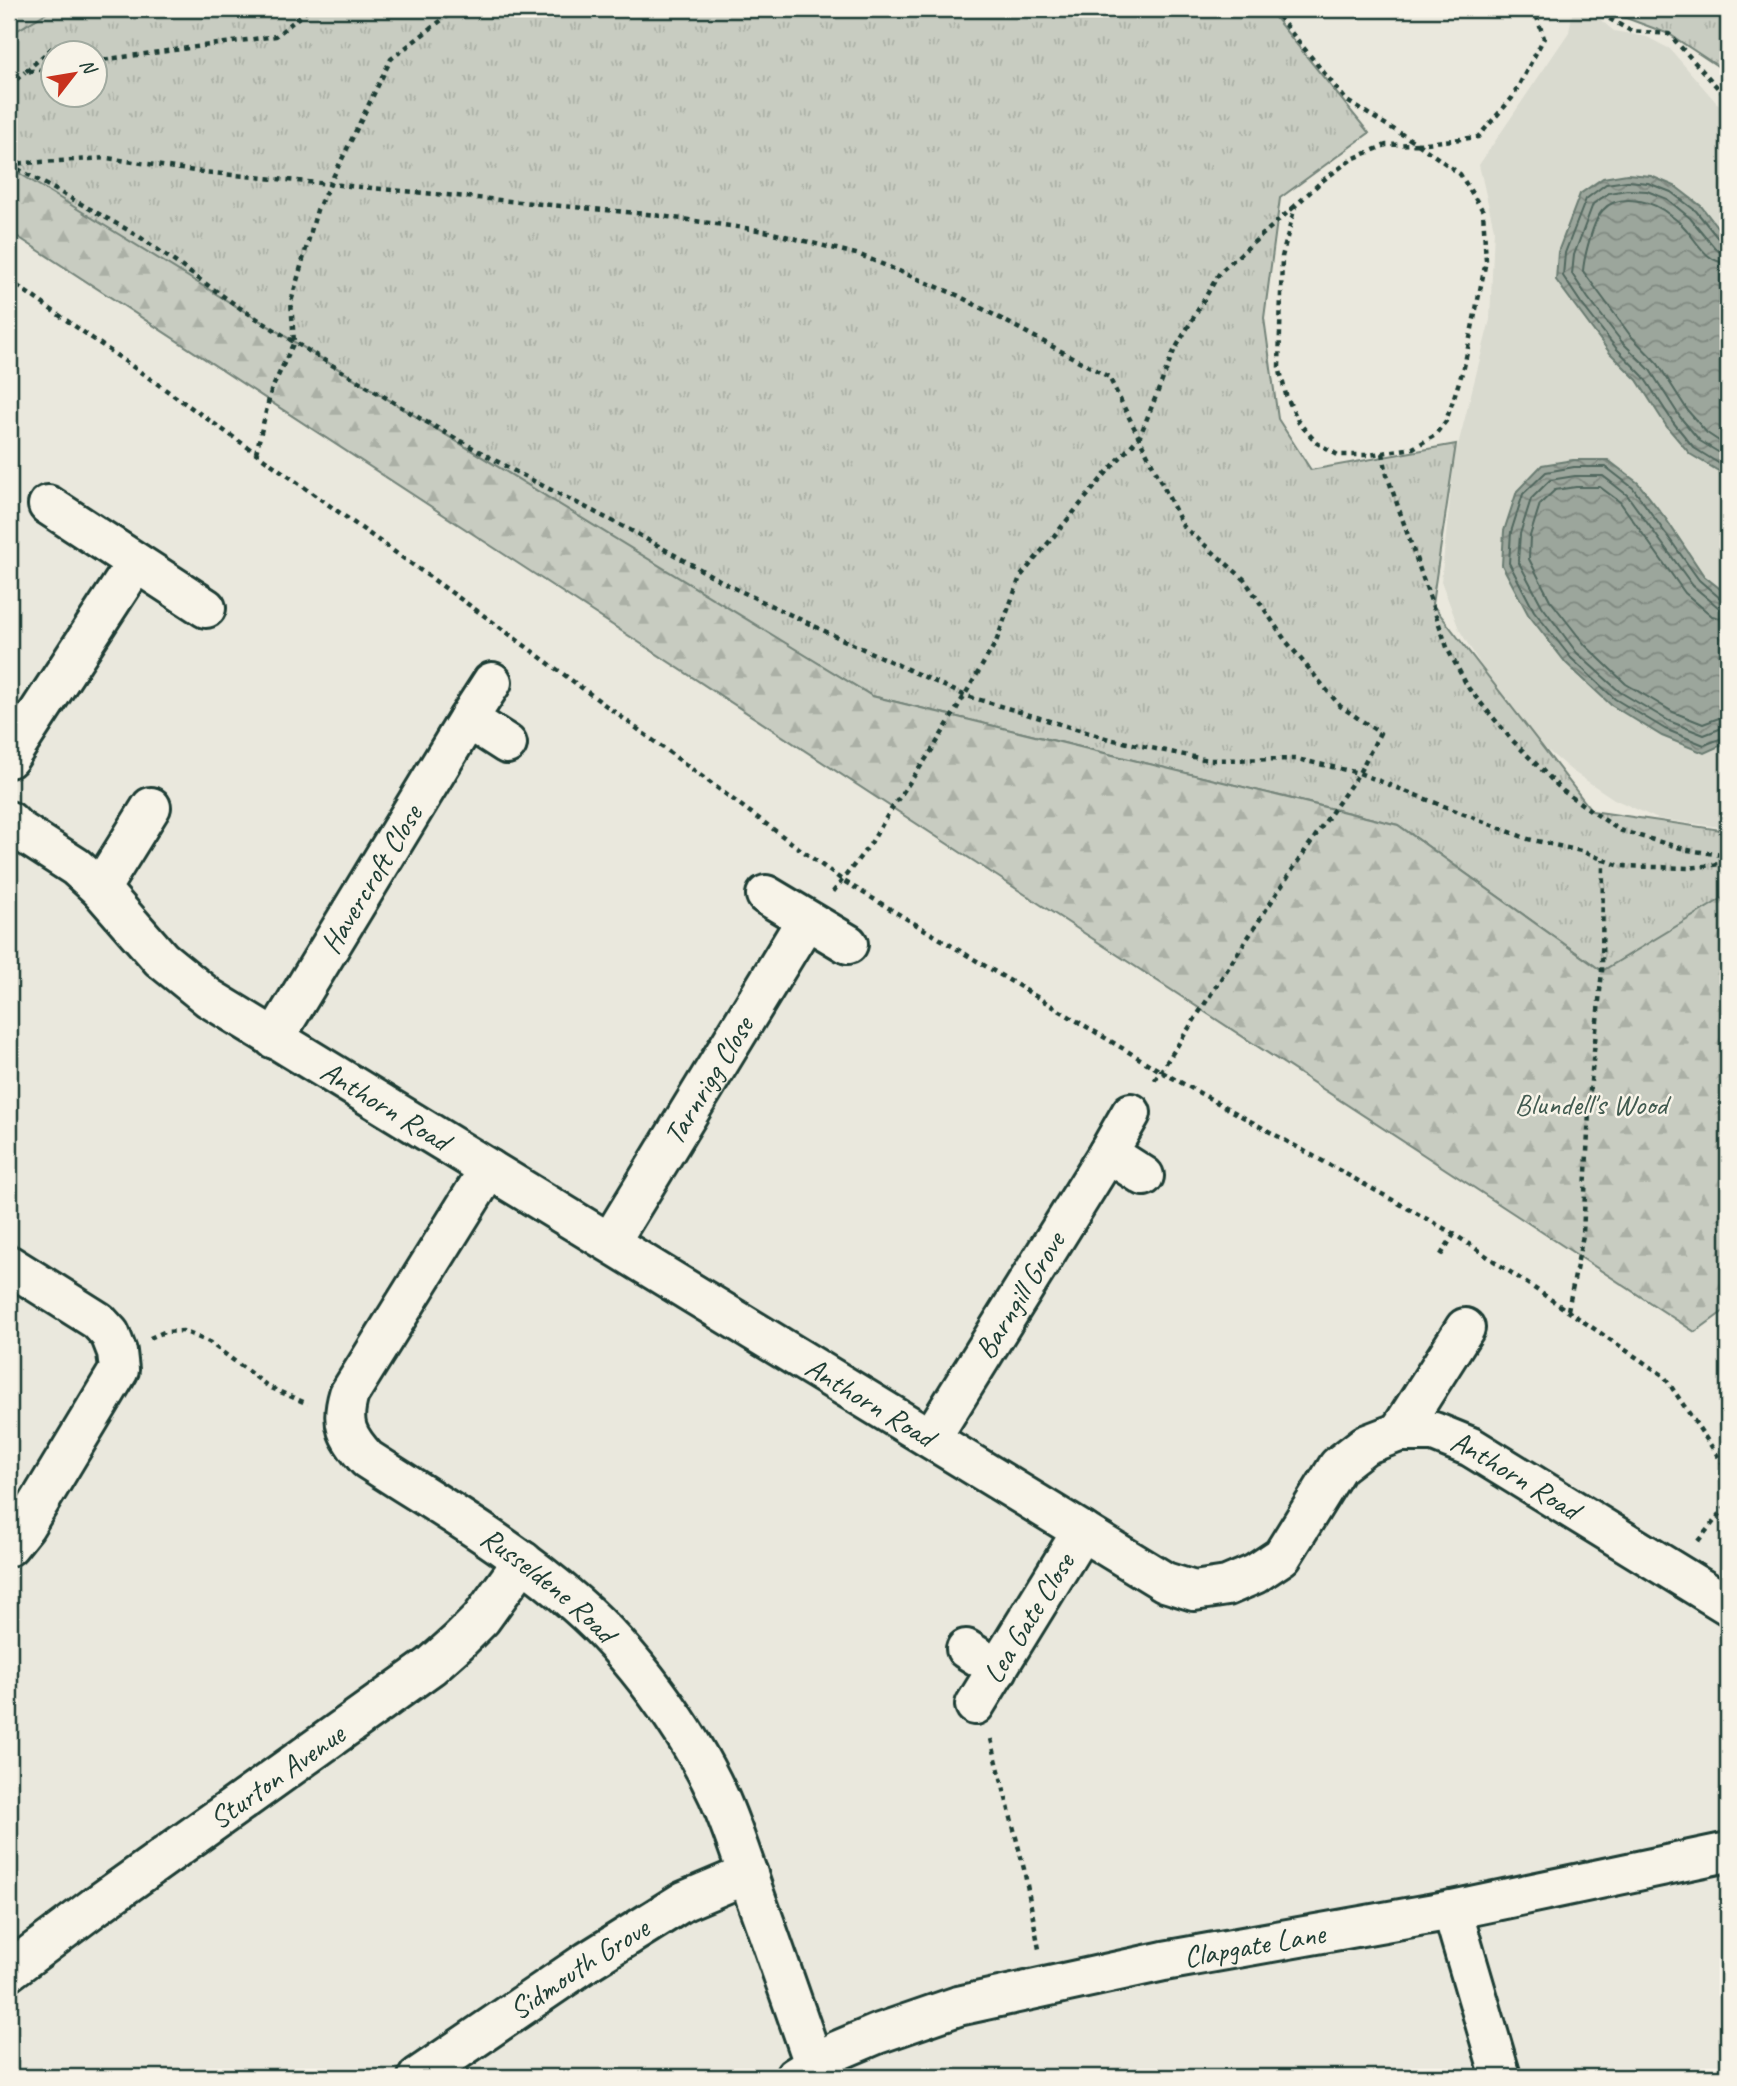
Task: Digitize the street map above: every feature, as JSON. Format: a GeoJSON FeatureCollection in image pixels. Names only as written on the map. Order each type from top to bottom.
{"type":"FeatureCollection","features":[{"type":"Feature","properties":{"kind":"street"},"geometry":{"type":"LineString","coordinates":[[48,505],[206,608]]}},
{"type":"Feature","properties":{"kind":"street"},"geometry":{"type":"LineString","coordinates":[[9,758],[136,563]]}},
{"type":"Feature","properties":{"kind":"street","name":"Havercroft Close"},"geometry":{"type":"LineString","coordinates":[[274,1040],[492,682]]}},
{"type":"Feature","properties":{"kind":"street"},"geometry":{"type":"LineString","coordinates":[[468,719],[508,744]]}},
{"type":"Feature","properties":{"kind":"street"},"geometry":{"type":"LineString","coordinates":[[100,889],[151,807]]}},
{"type":"Feature","properties":{"kind":"street","name":"Anthorn Road"},"geometry":{"type":"LineString","coordinates":[[9,821],[76,867],[100,889],[160,959],[209,998],[1164,1581],[1194,1591],[1227,1586],[1255,1574],[1282,1556],[1338,1466],[1365,1445],[1399,1432],[1434,1432],[1471,1447],[1728,1605]]}},
{"type":"Feature","properties":{"kind":"street"},"geometry":{"type":"LineString","coordinates":[[766,895],[848,943]]}},
{"type":"Feature","properties":{"kind":"street","name":"Tarnrigg Close"},"geometry":{"type":"LineString","coordinates":[[610,1242],[806,920]]}},
{"type":"Feature","properties":{"kind":"street","name":"Barngill Grove"},"geometry":{"type":"LineString","coordinates":[[931,1438],[1131,1113]]}},
{"type":"Feature","properties":{"kind":"street"},"geometry":{"type":"LineString","coordinates":[[1108,1153],[1144,1176]]}},
{"type":"Feature","properties":{"kind":"street"},"geometry":{"type":"LineString","coordinates":[[344,1411],[349,1394],[489,1169]]}},
{"type":"Feature","properties":{"kind":"street"},"geometry":{"type":"LineString","coordinates":[[9,1265],[98,1321],[110,1334],[117,1352],[119,1370],[25,1526],[9,1546]]}},
{"type":"Feature","properties":{"kind":"street"},"geometry":{"type":"LineString","coordinates":[[1399,1432],[1465,1328]]}},
{"type":"Feature","properties":{"kind":"street","name":"Russeldene Road"},"geometry":{"type":"LineString","coordinates":[[344,1411],[346,1429],[354,1445],[367,1459],[523,1561],[577,1604],[617,1645],[677,1724],[718,1795],[748,1874],[804,2071]]}},
{"type":"Feature","properties":{"kind":"street","name":"Lea Gate Close"},"geometry":{"type":"LineString","coordinates":[[984,1690],[1082,1531]]}},
{"type":"Feature","properties":{"kind":"street","name":"Sturton Avenue"},"geometry":{"type":"LineString","coordinates":[[9,1971],[431,1666],[481,1619],[523,1561]]}},
{"type":"Feature","properties":{"kind":"street"},"geometry":{"type":"LineString","coordinates":[[966,1649],[984,1690]]}},
{"type":"Feature","properties":{"kind":"street","name":"Clapgate Lane"},"geometry":{"type":"LineString","coordinates":[[804,2071],[839,2050],[916,2019],[958,2006],[1164,1961],[1452,1910],[1728,1852]]}},
{"type":"Feature","properties":{"kind":"street","name":"Sidmouth Grove"},"geometry":{"type":"LineString","coordinates":[[418,2077],[652,1920],[684,1901],[748,1874]]}},
{"type":"Feature","properties":{"kind":"street"},"geometry":{"type":"LineString","coordinates":[[1452,1910],[1501,2077]]}},
{"type":"Feature","properties":{"kind":"path"},"geometry":{"type":"LineString","coordinates":[[108,59],[275,36],[309,9]]}},
{"type":"Feature","properties":{"kind":"path"},"geometry":{"type":"LineString","coordinates":[[256,453],[271,391],[294,342],[291,302],[317,211],[391,58],[456,9]]}},
{"type":"Feature","properties":{"kind":"path"},"geometry":{"type":"LineString","coordinates":[[1272,9],[1347,101],[1461,174],[1483,211],[1486,261],[1464,367],[1446,421],[1434,436],[1413,447],[1383,453],[1338,455],[1317,443],[1299,423],[1286,395],[1279,367],[1282,257],[1295,206]]}},
{"type":"Feature","properties":{"kind":"path"},"geometry":{"type":"LineString","coordinates":[[842,880],[871,842],[934,747],[996,642],[1020,578],[1140,436],[1174,351],[1220,272],[1322,181],[1352,159],[1386,145],[1418,144],[1478,136],[1512,98],[1544,38],[1534,9]]}},
{"type":"Feature","properties":{"kind":"path"},"geometry":{"type":"LineString","coordinates":[[1592,9],[1631,31],[1669,34],[1728,99]]}},
{"type":"Feature","properties":{"kind":"path"},"geometry":{"type":"LineString","coordinates":[[9,86],[38,60]]}},
{"type":"Feature","properties":{"kind":"path"},"geometry":{"type":"LineString","coordinates":[[25,72],[38,70]]}},
{"type":"Feature","properties":{"kind":"path"},"geometry":{"type":"LineString","coordinates":[[1162,1072],[1228,965],[1359,773],[1380,733],[1340,705],[1285,640],[1244,579],[1184,526],[1109,377],[957,295],[860,255],[765,231],[647,214],[202,172],[107,158],[9,164],[137,235],[240,308],[433,426],[732,587],[964,695],[1109,739],[1208,760],[1297,759],[1359,773],[1528,838],[1620,866],[1689,868],[1728,863]]}},
{"type":"Feature","properties":{"kind":"path"},"geometry":{"type":"LineString","coordinates":[[9,280],[490,620],[842,880],[1162,1072],[1454,1234],[1664,1376],[1728,1471]]}},
{"type":"Feature","properties":{"kind":"path"},"geometry":{"type":"LineString","coordinates":[[1383,453],[1387,475],[1448,650],[1469,689],[1512,740],[1563,791],[1619,831],[1688,850],[1728,856]]}},
{"type":"Feature","properties":{"kind":"path"},"geometry":{"type":"LineString","coordinates":[[1568,1310],[1583,1235],[1590,1091],[1602,971],[1603,860]]}},
{"type":"Feature","properties":{"kind":"path"},"geometry":{"type":"LineString","coordinates":[[1441,1255],[1454,1234]]}},
{"type":"Feature","properties":{"kind":"path"},"geometry":{"type":"LineString","coordinates":[[117,1352],[164,1332],[183,1331],[209,1342],[269,1387],[303,1404],[344,1411]]}},
{"type":"Feature","properties":{"kind":"path"},"geometry":{"type":"LineString","coordinates":[[1674,1571],[1728,1504]]}},
{"type":"Feature","properties":{"kind":"path"},"geometry":{"type":"LineString","coordinates":[[984,1690],[1047,1987]]}},
{"type":"Feature","properties":{"kind":"shaded area"},"geometry":{"type":"Polygon","coordinates":[[[1573,9],[1587,9],[1614,31],[1647,37],[1670,49],[1728,116],[1728,828],[1658,819],[1614,799],[1572,771],[1533,738],[1498,694],[1459,629],[1441,581],[1456,444],[1457,449],[1490,320],[1494,229],[1479,165],[1569,32],[1573,9]]]}},
{"type":"Feature","properties":{"kind":"green space"},"geometry":{"type":"Polygon","coordinates":[[[9,9],[53,9],[9,35],[9,9]]]}},
{"type":"Feature","properties":{"kind":"green space"},"geometry":{"type":"Polygon","coordinates":[[[53,9],[1268,9],[1369,133],[1280,198],[1264,318],[1278,419],[1311,470],[1456,444],[1432,604],[1592,811],[1728,831],[1728,900],[1602,971],[1398,825],[872,696],[9,174],[9,35],[53,9]]]}},
{"type":"Feature","properties":{"kind":"green space"},"geometry":{"type":"Polygon","coordinates":[[[1602,9],[1728,9],[1728,73],[1669,34],[1602,9]]]}},
{"type":"Feature","properties":{"kind":"green space","name":"Blundell's Wood"},"geometry":{"type":"Polygon","coordinates":[[[9,167],[872,696],[1398,825],[1602,971],[1728,895],[1728,1308],[1695,1332],[9,231],[9,167]]]}},
{"type":"Feature","properties":{"kind":"water"},"geometry":{"type":"Polygon","coordinates":[[[1627,174],[1651,176],[1675,186],[1701,206],[1728,241],[1728,474],[1690,454],[1667,427],[1637,380],[1610,353],[1556,280],[1558,252],[1580,194],[1603,178],[1627,174]]]}},
{"type":"Feature","properties":{"kind":"water"},"geometry":{"type":"Polygon","coordinates":[[[1573,460],[1608,460],[1638,483],[1704,576],[1728,595],[1728,742],[1704,753],[1662,736],[1611,705],[1566,663],[1528,614],[1502,565],[1504,531],[1517,491],[1542,465],[1573,460]]]}}]}
